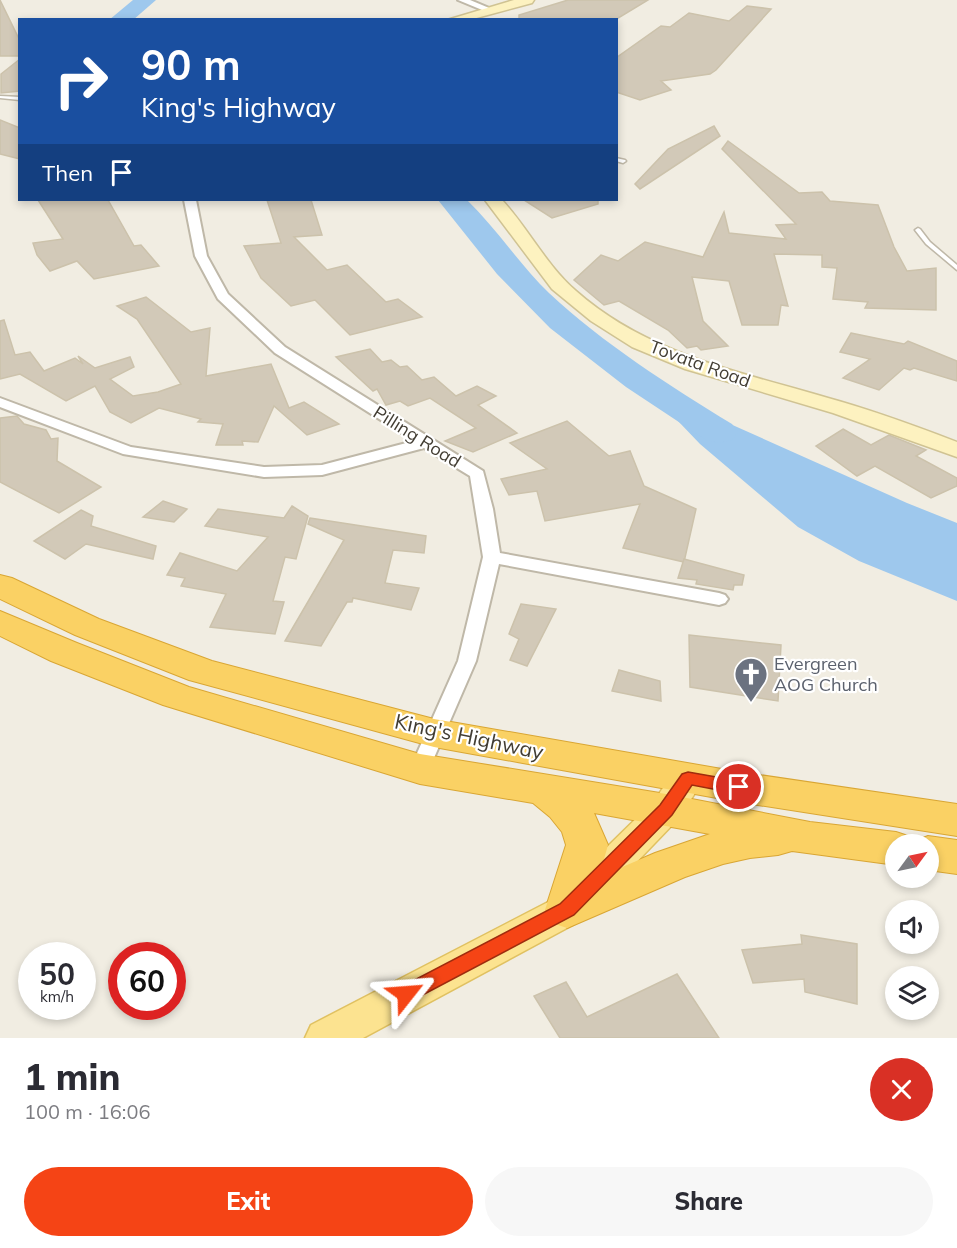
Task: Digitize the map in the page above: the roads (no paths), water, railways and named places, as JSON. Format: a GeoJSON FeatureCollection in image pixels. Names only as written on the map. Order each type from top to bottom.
{"type":"FeatureCollection","features":[{"type":"Feature","properties":{"kind":"highway","name":"King's Highway"},"geometry":{"type":"LineString","coordinates":[[0,586],[87,627],[202,671],[434,733],[688,778],[957,820]]}},
{"type":"Feature","properties":{"kind":"highway","name":"King's Highway"},"geometry":{"type":"LineString","coordinates":[[0,622],[64,652],[176,696],[420,770],[666,810],[810,838],[885,848]]}},
{"type":"Feature","properties":{"kind":"highway"},"geometry":{"type":"LineString","coordinates":[[544,790],[564,806],[580,825],[587,845],[567,910]]}},
{"type":"Feature","properties":{"kind":"highway"},"geometry":{"type":"LineString","coordinates":[[567,910],[684,859],[726,847],[773,839],[810,838]]}},
{"type":"Feature","properties":{"kind":"highway"},"geometry":{"type":"LineString","coordinates":[[939,855],[957,857]]}},
{"type":"Feature","properties":{"kind":"main road"},"geometry":{"type":"LineString","coordinates":[[325,1038],[567,910],[666,810],[688,778]]}},
{"type":"Feature","properties":{"kind":"street"},"geometry":{"type":"LineString","coordinates":[[462,0],[490,10]]}},
{"type":"Feature","properties":{"kind":"street"},"geometry":{"type":"LineString","coordinates":[[460,18],[528,0]]}},
{"type":"Feature","properties":{"kind":"street","name":"Pilling Road"},"geometry":{"type":"LineString","coordinates":[[190,201],[201,256],[223,296],[280,350],[477,474],[492,557],[467,661],[420,770]]}},
{"type":"Feature","properties":{"kind":"street","name":"Tovata Road"},"geometry":{"type":"LineString","coordinates":[[494,201],[509,216],[537,257],[568,294],[605,321],[649,347],[726,375],[882,421],[957,450]]}},
{"type":"Feature","properties":{"kind":"street"},"geometry":{"type":"LineString","coordinates":[[0,402],[128,451],[264,472],[322,470],[428,442]]}},
{"type":"Feature","properties":{"kind":"street"},"geometry":{"type":"LineString","coordinates":[[492,557],[719,599]]}},
{"type":"Feature","properties":{"kind":"lane"},"geometry":{"type":"LineString","coordinates":[[0,97],[18,99]]}},
{"type":"Feature","properties":{"kind":"lane"},"geometry":{"type":"LineString","coordinates":[[918,230],[928,243],[957,268]]}},
{"type":"Feature","properties":{"kind":"water"},"geometry":{"type":"Polygon","coordinates":[[[656,398],[728,423],[957,523],[957,601],[859,561],[798,527],[700,444],[656,398]]]}},
{"type":"Feature","properties":{"kind":"waterway"},"geometry":{"type":"LineString","coordinates":[[122,18],[146,0]]}},
{"type":"Feature","properties":{"kind":"waterway"},"geometry":{"type":"LineString","coordinates":[[453,201],[516,277],[538,300],[586,342],[638,380],[719,432]]}},
{"type":"Feature","properties":{"kind":"place","name":"Evergreen AOG Church"},"geometry":{"type":"Point","coordinates":[751,703]}}]}
